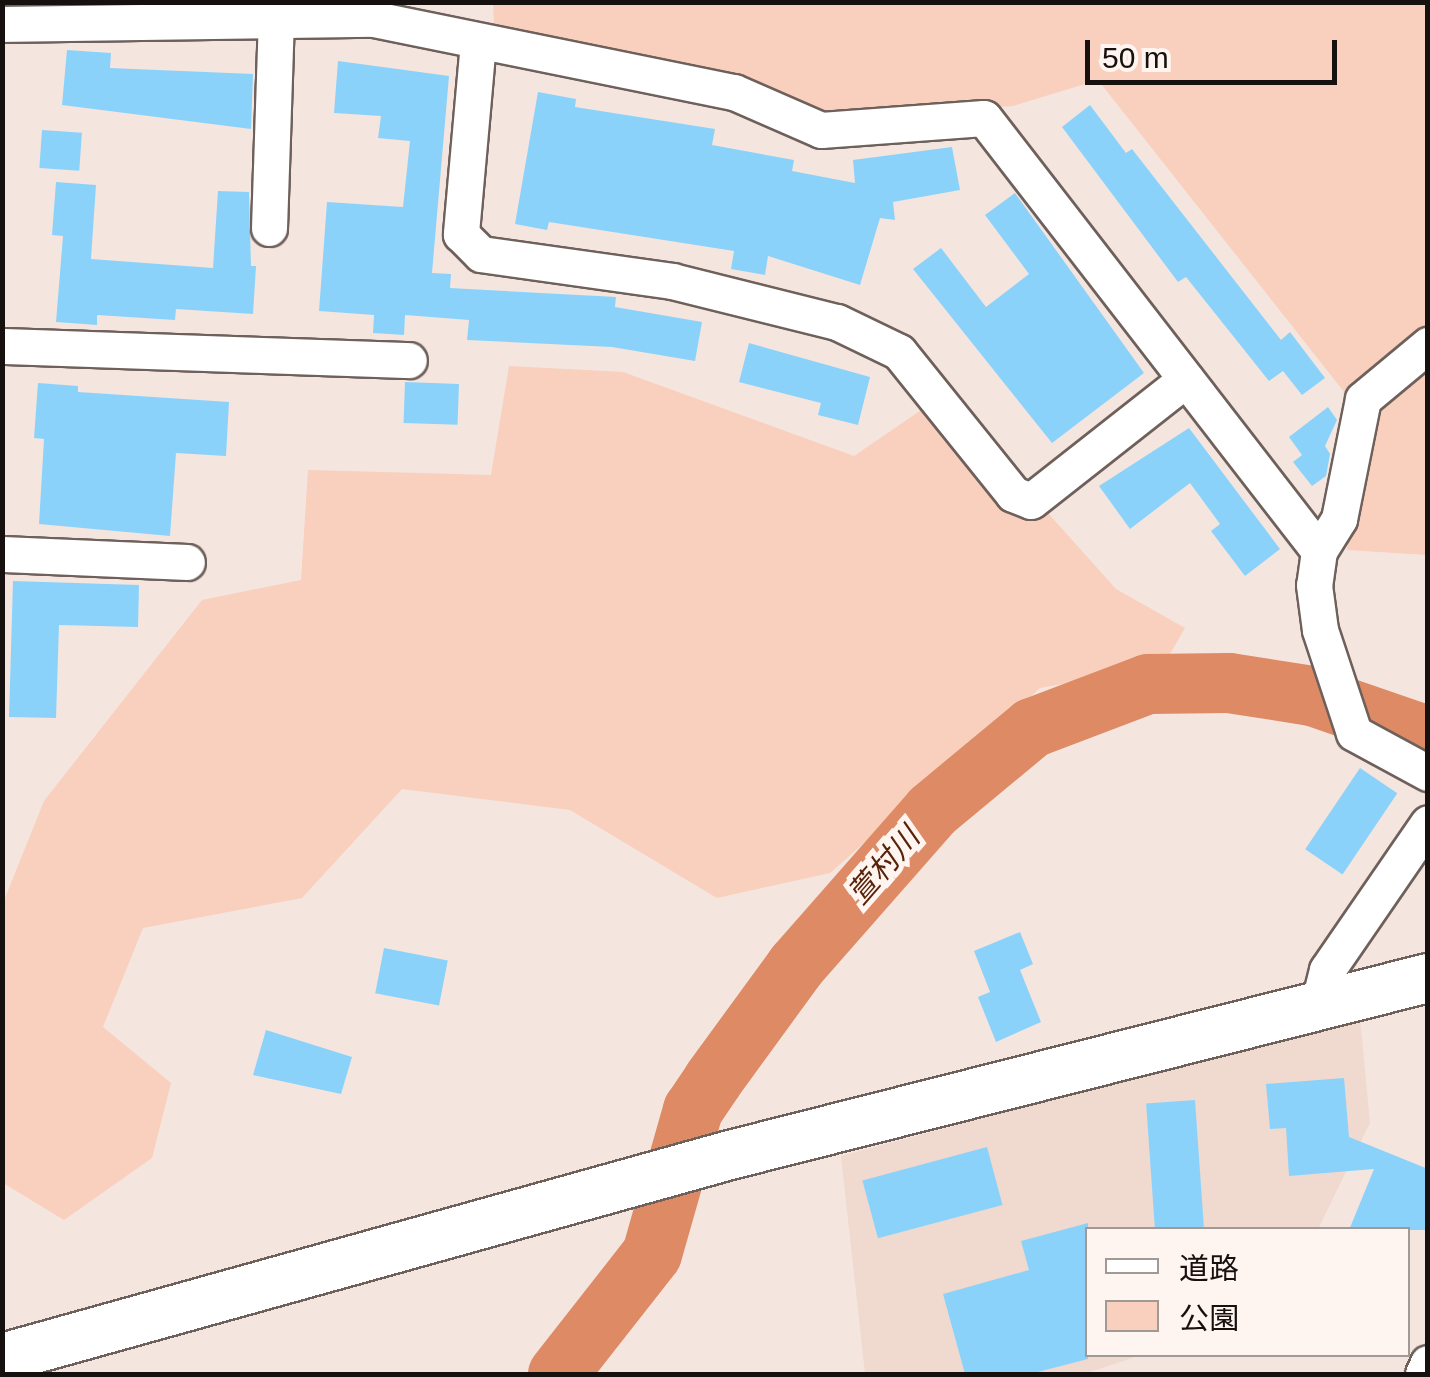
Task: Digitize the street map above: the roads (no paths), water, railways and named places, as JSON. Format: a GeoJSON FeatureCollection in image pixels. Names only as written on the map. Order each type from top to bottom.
{"type":"FeatureCollection","features":[{"type":"Feature","properties":{"kind":"street"},"geometry":{"type":"LineString","coordinates":[[2,24],[165,12],[276,20],[374,11],[478,42],[734,92],[821,130],[984,118],[1318,551]]}},
{"type":"Feature","properties":{"kind":"street"},"geometry":{"type":"LineString","coordinates":[[269,228],[276,20]]}},
{"type":"Feature","properties":{"kind":"street"},"geometry":{"type":"LineString","coordinates":[[478,42],[461,234],[480,254],[672,281],[836,322],[899,352],[1013,494],[1031,500],[1186,379]]}},
{"type":"Feature","properties":{"kind":"street"},"geometry":{"type":"LineString","coordinates":[[1428,345],[1363,399],[1339,518],[1318,551],[1314,585],[1331,673],[1354,733],[1428,773]]}},
{"type":"Feature","properties":{"kind":"street"},"geometry":{"type":"LineString","coordinates":[[2,346],[410,360]]}},
{"type":"Feature","properties":{"kind":"street"},"geometry":{"type":"LineString","coordinates":[[2,554],[186,562]]}},
{"type":"Feature","properties":{"kind":"street"},"geometry":{"type":"LineString","coordinates":[[1318,1006],[1328,970],[1428,823]]}},
{"type":"Feature","properties":{"kind":"street"},"geometry":{"type":"LineString","coordinates":[[2,1358],[697,1164],[1428,978]]}},
{"type":"Feature","properties":{"kind":"waterway","name":"萱村川"},"geometry":{"type":"LineString","coordinates":[[558,1374],[652,1254],[693,1110],[796,966],[932,811],[1032,728],[1148,684],[1229,683],[1312,696],[1428,736]]}}]}
